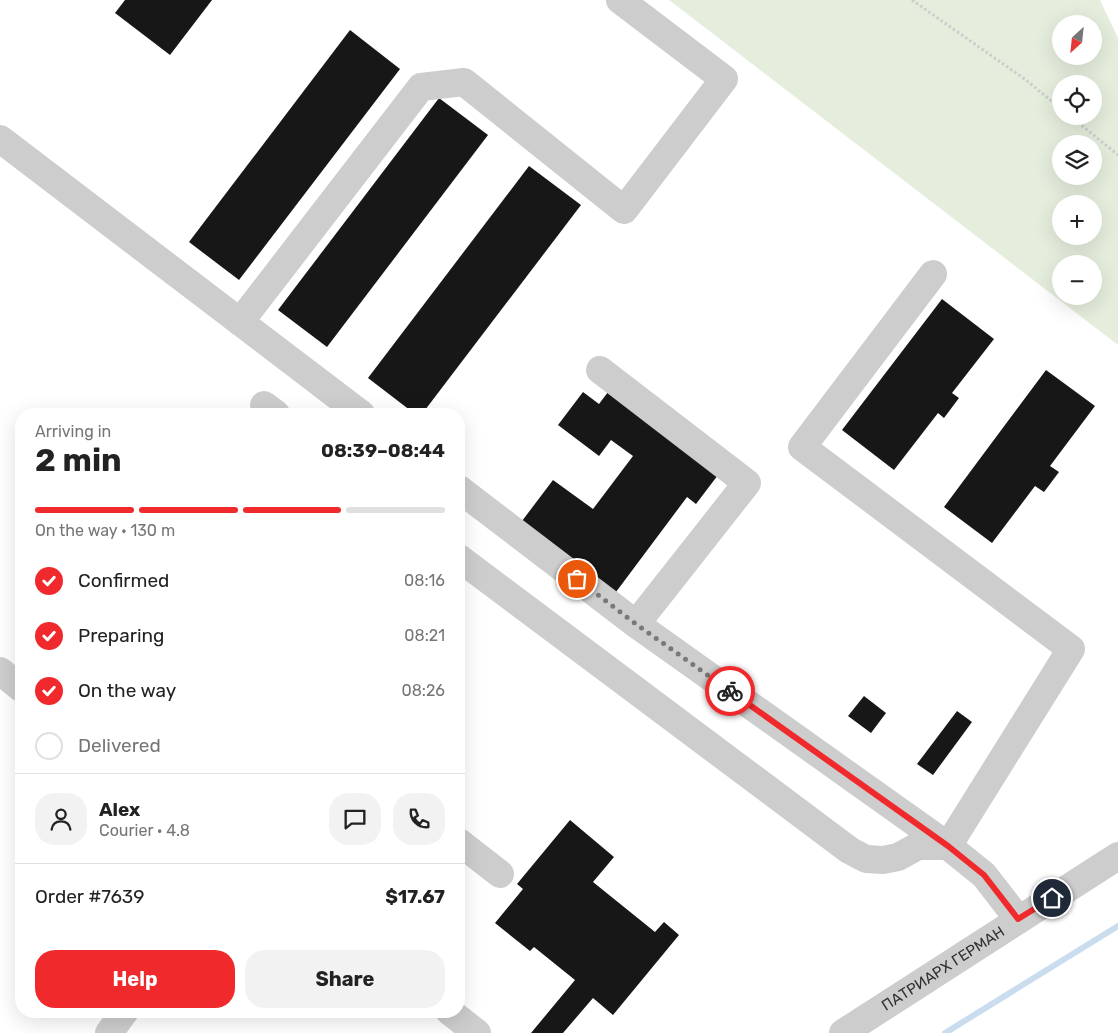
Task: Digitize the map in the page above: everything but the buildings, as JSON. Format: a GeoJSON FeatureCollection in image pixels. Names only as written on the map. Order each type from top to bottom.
{"type":"FeatureCollection","features":[{"type":"Feature","properties":{"kind":"street"},"geometry":{"type":"LineString","coordinates":[[240,322],[421,87],[464,82],[624,210],[724,79],[620,0]]}},
{"type":"Feature","properties":{"kind":"street"},"geometry":{"type":"LineString","coordinates":[[0,139],[352,408]]}},
{"type":"Feature","properties":{"kind":"street"},"geometry":{"type":"LineString","coordinates":[[932,274],[802,447],[1071,649],[948,846]]}},
{"type":"Feature","properties":{"kind":"street"},"geometry":{"type":"LineString","coordinates":[[600,370],[747,483],[636,624]]}},
{"type":"Feature","properties":{"kind":"street"},"geometry":{"type":"LineString","coordinates":[[465,494],[636,624],[948,846],[984,875],[1018,919]]}},
{"type":"Feature","properties":{"kind":"street"},"geometry":{"type":"LineString","coordinates":[[465,567],[848,850],[866,859],[883,860],[898,857],[918,846],[948,846]]}},
{"type":"Feature","properties":{"kind":"street"},"geometry":{"type":"LineString","coordinates":[[0,671],[15,683]]}},
{"type":"Feature","properties":{"kind":"street"},"geometry":{"type":"LineString","coordinates":[[465,847],[500,874]]}},
{"type":"Feature","properties":{"kind":"street","name":"ПАТРИАРХ ГЕРМАН"},"geometry":{"type":"LineString","coordinates":[[843,1033],[1118,856]]}},
{"type":"Feature","properties":{"kind":"street"},"geometry":{"type":"LineString","coordinates":[[109,1033],[120,1018]]}},
{"type":"Feature","properties":{"kind":"street"},"geometry":{"type":"LineString","coordinates":[[457,1018],[477,1033]]}},
{"type":"Feature","properties":{"kind":"path"},"geometry":{"type":"LineString","coordinates":[[912,0],[1026,80],[1052,102]]}},
{"type":"Feature","properties":{"kind":"path"},"geometry":{"type":"LineString","coordinates":[[1081,125],[1118,155]]}},
{"type":"Feature","properties":{"kind":"green space"},"geometry":{"type":"Polygon","coordinates":[[[669,0],[1100,0],[1118,38],[1118,345],[1066,305],[1102,305],[1102,255],[1052,255],[1052,294],[669,0]]]}},
{"type":"Feature","properties":{"kind":"waterway"},"geometry":{"type":"LineString","coordinates":[[945,1033],[1118,926]]}},
{"type":"Feature","properties":{"kind":"way so far"},"geometry":{"type":"LineString","coordinates":[[577,579],[730,691]]}},
{"type":"Feature","properties":{"kind":"route"},"geometry":{"type":"LineString","coordinates":[[730,691],[948,846],[984,875],[1018,919],[1052,898]]}}]}
